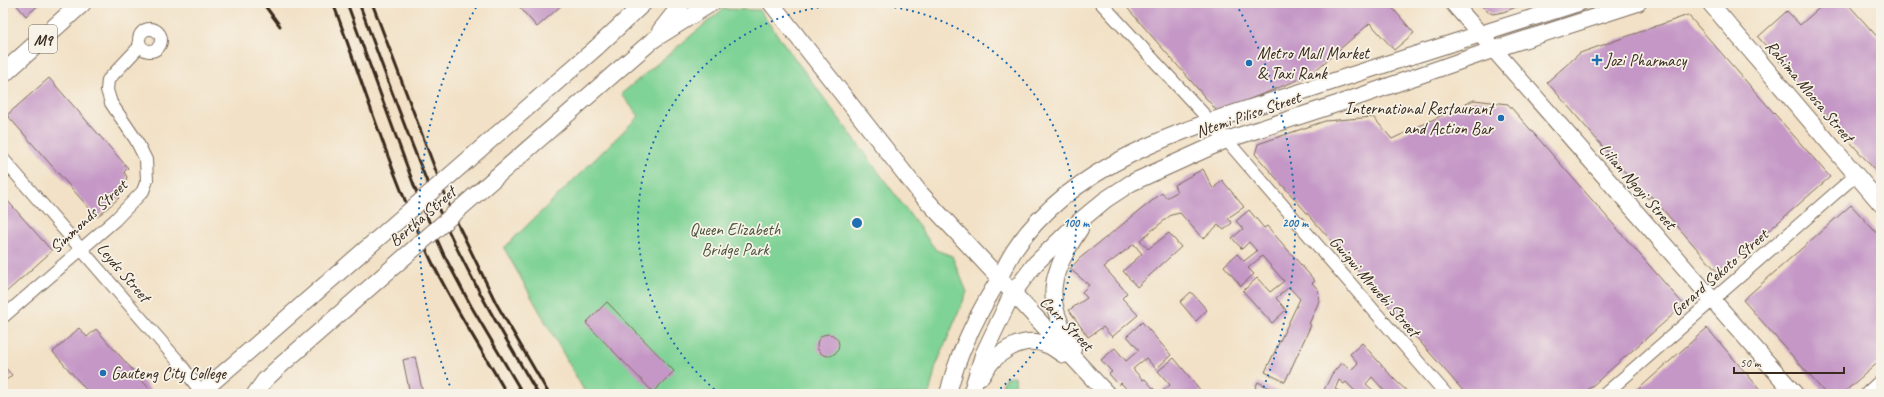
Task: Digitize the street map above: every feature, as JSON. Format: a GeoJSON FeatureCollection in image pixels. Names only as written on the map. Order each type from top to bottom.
{"type":"FeatureCollection","features":[{"type":"Feature","properties":{"kind":"main road","name":"M9"},"geometry":{"type":"LineString","coordinates":[[3,74],[82,3]]}},
{"type":"Feature","properties":{"kind":"street"},"geometry":{"type":"LineString","coordinates":[[200,393],[640,8],[649,3]]}},
{"type":"Feature","properties":{"kind":"street"},"geometry":{"type":"LineString","coordinates":[[653,40],[682,3]]}},
{"type":"Feature","properties":{"kind":"street"},"geometry":{"type":"LineString","coordinates":[[653,40],[712,3]]}},
{"type":"Feature","properties":{"kind":"street","name":"Carr Street"},"geometry":{"type":"LineString","coordinates":[[771,3],[920,193],[1012,294],[1107,394]]}},
{"type":"Feature","properties":{"kind":"street","name":"Gwigwi Mrwebi Street"},"geometry":{"type":"LineString","coordinates":[[1101,3],[1210,121],[1446,394]]}},
{"type":"Feature","properties":{"kind":"street","name":"Lilian Ngoyi Street"},"geometry":{"type":"LineString","coordinates":[[1453,3],[1495,49],[1712,300],[1796,394]]}},
{"type":"Feature","properties":{"kind":"street","name":"Ntemi Piliso Street"},"geometry":{"type":"LineString","coordinates":[[948,394],[961,353],[981,310],[1014,251],[1055,205],[1093,176],[1123,158],[1210,121],[1579,3]]}},
{"type":"Feature","properties":{"kind":"street","name":"Ntemi Piliso Street"},"geometry":{"type":"LineString","coordinates":[[972,394],[983,355],[1012,294],[1036,263],[1075,225],[1105,200],[1131,183],[1226,140],[1346,101],[1495,49],[1638,3]]}},
{"type":"Feature","properties":{"kind":"street","name":"Rahima Moosa Street"},"geometry":{"type":"LineString","coordinates":[[1710,3],[1881,204]]}},
{"type":"Feature","properties":{"kind":"street","name":"Bertha Street"},"geometry":{"type":"LineString","coordinates":[[255,394],[265,380],[280,366],[653,40]]}},
{"type":"Feature","properties":{"kind":"street","name":"Simmonds Street"},"geometry":{"type":"LineString","coordinates":[[3,317],[82,250],[115,220],[143,191],[147,180],[146,160],[136,140],[110,103],[107,90],[108,80],[140,46]]}},
{"type":"Feature","properties":{"kind":"street","name":"Leyds Street"},"geometry":{"type":"LineString","coordinates":[[3,159],[178,361],[200,393]]}},
{"type":"Feature","properties":{"kind":"street","name":"Gerard Sekoto Street"},"geometry":{"type":"LineString","coordinates":[[1605,394],[1856,175]]}},
{"type":"Feature","properties":{"kind":"street"},"geometry":{"type":"LineString","coordinates":[[1082,366],[1057,317],[1053,296],[1054,278],[1065,252],[1092,211]]}},
{"type":"Feature","properties":{"kind":"street"},"geometry":{"type":"LineString","coordinates":[[972,394],[986,368],[996,356],[1020,344],[1034,342],[1047,344],[1082,366]]}},
{"type":"Feature","properties":{"kind":"street"},"geometry":{"type":"LineString","coordinates":[[1869,394],[1881,384]]}},
{"type":"Feature","properties":{"kind":"green space","name":"Queen Elizabeth Bridge Park"},"geometry":{"type":"Polygon","coordinates":[[[723,9],[759,10],[936,250],[952,256],[967,292],[936,366],[929,394],[586,394],[504,248],[639,116],[621,94],[723,9]]]}},
{"type":"Feature","properties":{"kind":"green space"},"geometry":{"type":"Polygon","coordinates":[[[1015,376],[1016,394],[999,394],[1005,378],[1015,376]]]}},
{"type":"Feature","properties":{"kind":"building"},"geometry":{"type":"Polygon","coordinates":[[[15,3],[41,3],[26,16],[15,3]]]}},
{"type":"Feature","properties":{"kind":"building"},"geometry":{"type":"Polygon","coordinates":[[[516,3],[564,3],[537,27],[516,3]]]}},
{"type":"Feature","properties":{"kind":"building","name":"Metro Mall Market & Taxi Rank"},"geometry":{"type":"Polygon","coordinates":[[[1123,3],[1393,3],[1390,5],[1414,33],[1394,50],[1370,23],[1310,75],[1218,112],[1123,3]]]}},
{"type":"Feature","properties":{"kind":"building"},"geometry":{"type":"Polygon","coordinates":[[[1479,3],[1527,3],[1493,14],[1488,12],[1479,3]]]}},
{"type":"Feature","properties":{"kind":"building"},"geometry":{"type":"Polygon","coordinates":[[[1825,3],[1847,3],[1881,41],[1881,177],[1758,37],[1787,11],[1800,25],[1825,3]]]}},
{"type":"Feature","properties":{"kind":"building"},"geometry":{"type":"Polygon","coordinates":[[[1688,15],[1830,177],[1719,274],[1651,196],[1648,199],[1547,82],[1580,53],[1688,15]]]}},
{"type":"Feature","properties":{"kind":"building"},"geometry":{"type":"Polygon","coordinates":[[[49,78],[128,168],[124,172],[127,177],[124,187],[116,195],[119,198],[97,217],[7,115],[49,78]]]}},
{"type":"Feature","properties":{"kind":"building"},"geometry":{"type":"Polygon","coordinates":[[[1474,100],[1508,104],[1684,305],[1583,394],[1466,394],[1255,154],[1258,144],[1325,121],[1373,117],[1392,139],[1474,100]]]}},
{"type":"Feature","properties":{"kind":"building"},"geometry":{"type":"Polygon","coordinates":[[[1203,169],[1213,189],[1222,180],[1244,207],[1228,218],[1232,223],[1224,230],[1218,225],[1203,239],[1180,213],[1171,215],[1140,240],[1148,249],[1169,233],[1181,247],[1137,287],[1123,271],[1142,254],[1134,244],[1104,267],[1127,293],[1122,298],[1138,315],[1112,337],[1103,327],[1088,337],[1069,310],[1087,298],[1082,292],[1089,285],[1070,269],[1080,258],[1162,193],[1166,198],[1177,192],[1174,185],[1203,169]]]}},
{"type":"Feature","properties":{"kind":"building"},"geometry":{"type":"Polygon","coordinates":[[[6,199],[52,251],[3,295],[3,201],[6,199]]]}},
{"type":"Feature","properties":{"kind":"building"},"geometry":{"type":"Polygon","coordinates":[[[1851,205],[1881,238],[1881,360],[1842,394],[1826,394],[1743,300],[1851,205]]]}},
{"type":"Feature","properties":{"kind":"building"},"geometry":{"type":"Polygon","coordinates":[[[1249,210],[1264,228],[1267,226],[1315,281],[1312,283],[1318,289],[1319,301],[1309,324],[1311,325],[1285,382],[1265,372],[1300,299],[1289,287],[1276,298],[1286,310],[1272,323],[1243,291],[1257,278],[1270,292],[1284,281],[1262,256],[1248,268],[1254,274],[1241,286],[1224,266],[1237,254],[1244,261],[1257,251],[1249,242],[1242,249],[1232,238],[1243,229],[1236,221],[1249,210]]]}},
{"type":"Feature","properties":{"kind":"building"},"geometry":{"type":"Polygon","coordinates":[[[1191,292],[1207,310],[1196,321],[1180,302],[1191,292]]]}},
{"type":"Feature","properties":{"kind":"building"},"geometry":{"type":"Polygon","coordinates":[[[607,302],[674,371],[653,392],[586,323],[607,302]]]}},
{"type":"Feature","properties":{"kind":"building"},"geometry":{"type":"Polygon","coordinates":[[[1142,322],[1171,355],[1156,369],[1146,358],[1133,369],[1143,380],[1145,379],[1158,394],[1131,394],[1121,383],[1119,385],[1109,374],[1112,372],[1101,360],[1115,348],[1126,361],[1139,350],[1127,336],[1142,322]]]}},
{"type":"Feature","properties":{"kind":"building","name":"Gauteng City College"},"geometry":{"type":"Polygon","coordinates":[[[79,328],[87,337],[96,329],[154,394],[90,394],[53,352],[79,328]]]}},
{"type":"Feature","properties":{"kind":"building"},"geometry":{"type":"Polygon","coordinates":[[[1707,328],[1764,394],[1633,394],[1707,328]]]}},
{"type":"Feature","properties":{"kind":"building"},"geometry":{"type":"Polygon","coordinates":[[[828,334],[836,337],[839,345],[836,353],[828,356],[820,353],[817,345],[820,337],[828,334]]]}},
{"type":"Feature","properties":{"kind":"building"},"geometry":{"type":"Polygon","coordinates":[[[1362,343],[1393,378],[1410,394],[1387,394],[1372,377],[1366,384],[1376,393],[1375,394],[1352,394],[1355,391],[1346,382],[1344,384],[1339,380],[1335,389],[1345,394],[1322,394],[1332,374],[1342,362],[1351,370],[1358,363],[1350,354],[1362,343]]]}},
{"type":"Feature","properties":{"kind":"building"},"geometry":{"type":"Polygon","coordinates":[[[415,357],[423,394],[410,394],[403,360],[415,357]]]}},
{"type":"Feature","properties":{"kind":"building"},"geometry":{"type":"Polygon","coordinates":[[[1174,358],[1201,391],[1198,394],[1159,394],[1170,385],[1158,371],[1174,358]]]}},
{"type":"Feature","properties":{"kind":"building"},"geometry":{"type":"Polygon","coordinates":[[[3,365],[12,375],[3,383],[3,365]]]}},
{"type":"Feature","properties":{"kind":"building"},"geometry":{"type":"Polygon","coordinates":[[[1258,382],[1280,394],[1267,394],[1255,388],[1258,382]]]}},
{"type":"Feature","properties":{"kind":"railway"},"geometry":{"type":"LineString","coordinates":[[263,3],[280,26]]}},
{"type":"Feature","properties":{"kind":"railway"},"geometry":{"type":"LineString","coordinates":[[333,3],[391,165],[417,229],[449,294],[507,394]]}},
{"type":"Feature","properties":{"kind":"railway"},"geometry":{"type":"LineString","coordinates":[[347,3],[419,199],[444,255],[471,306],[523,394]]}},
{"type":"Feature","properties":{"kind":"railway"},"geometry":{"type":"LineString","coordinates":[[359,3],[418,159],[439,210],[461,257],[486,304],[538,394]]}},
{"type":"Feature","properties":{"kind":"railway"},"geometry":{"type":"LineString","coordinates":[[372,3],[450,208],[496,303],[549,394]]}},
{"type":"Feature","properties":{"kind":"place","name":"Jozi Pharmacy"},"geometry":{"type":"Point","coordinates":[1597,60]}},
{"type":"Feature","properties":{"kind":"place","name":"Metro Mall Market & Taxi Rank"},"geometry":{"type":"Point","coordinates":[1249,63]}},
{"type":"Feature","properties":{"kind":"place","name":"International Restaurant and Action Bar"},"geometry":{"type":"Point","coordinates":[1501,118]}},
{"type":"Feature","properties":{"kind":"place","name":"Gauteng City College"},"geometry":{"type":"Point","coordinates":[103,373]}}]}
